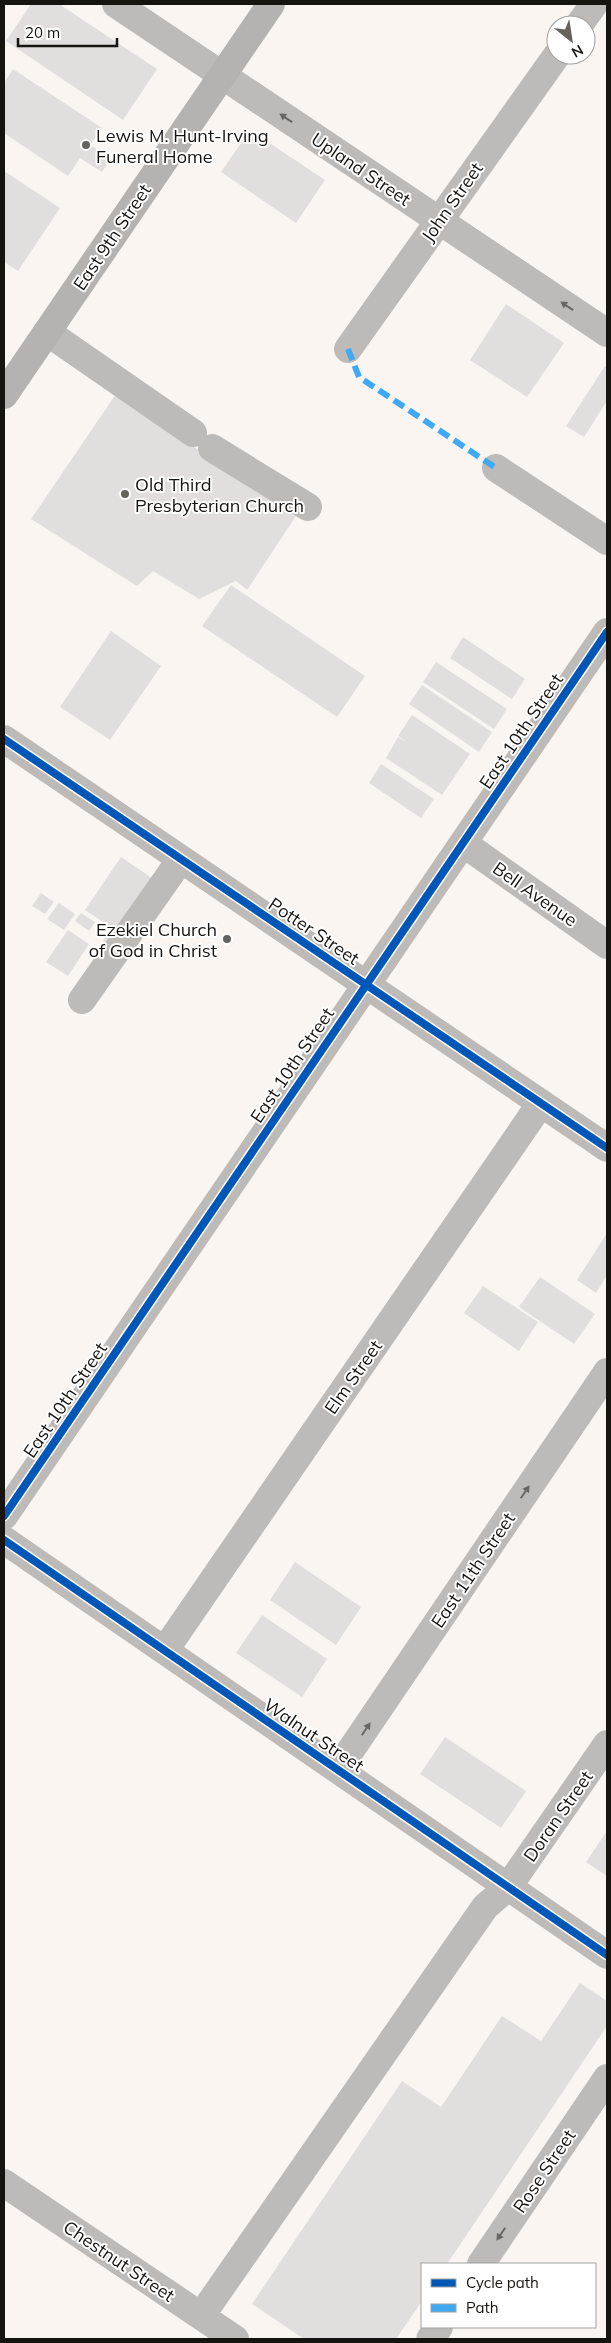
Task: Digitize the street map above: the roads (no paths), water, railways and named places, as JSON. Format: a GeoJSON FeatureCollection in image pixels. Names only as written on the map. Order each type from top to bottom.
{"type":"FeatureCollection","features":[{"type":"Feature","properties":{"kind":"main road","name":"East 9th Street"},"geometry":{"type":"LineString","coordinates":[[4,395],[271,4]]}},
{"type":"Feature","properties":{"kind":"street","name":"Upland Street"},"geometry":{"type":"LineString","coordinates":[[116,4],[607,333]]}},
{"type":"Feature","properties":{"kind":"street"},"geometry":{"type":"LineString","coordinates":[[586,15],[594,4]]}},
{"type":"Feature","properties":{"kind":"street","name":"John Street"},"geometry":{"type":"LineString","coordinates":[[348,349],[550,65]]}},
{"type":"Feature","properties":{"kind":"street"},"geometry":{"type":"LineString","coordinates":[[47,332],[203,440],[308,506]]}},
{"type":"Feature","properties":{"kind":"street"},"geometry":{"type":"LineString","coordinates":[[496,468],[607,541]]}},
{"type":"Feature","properties":{"kind":"street","name":"East 10th Street"},"geometry":{"type":"LineString","coordinates":[[4,1516],[607,632]]}},
{"type":"Feature","properties":{"kind":"street","name":"Potter Street"},"geometry":{"type":"LineString","coordinates":[[4,739],[607,1148]]}},
{"type":"Feature","properties":{"kind":"street","name":"Bell Avenue"},"geometry":{"type":"LineString","coordinates":[[463,843],[607,945]]}},
{"type":"Feature","properties":{"kind":"street"},"geometry":{"type":"LineString","coordinates":[[82,1000],[181,859]]}},
{"type":"Feature","properties":{"kind":"street","name":"Elm Street"},"geometry":{"type":"LineString","coordinates":[[165,1650],[541,1103]]}},
{"type":"Feature","properties":{"kind":"street","name":"East 11th Street"},"geometry":{"type":"LineString","coordinates":[[338,1769],[607,1372]]}},
{"type":"Feature","properties":{"kind":"street","name":"Walnut Street"},"geometry":{"type":"LineString","coordinates":[[4,1540],[607,1955]]}},
{"type":"Feature","properties":{"kind":"street","name":"Doran Street"},"geometry":{"type":"LineString","coordinates":[[201,2316],[485,1907],[508,1887],[607,1744]]}},
{"type":"Feature","properties":{"kind":"street","name":"Rose Street"},"geometry":{"type":"LineString","coordinates":[[482,2263],[607,2078]]}},
{"type":"Feature","properties":{"kind":"street","name":"Chestnut Street"},"geometry":{"type":"LineString","coordinates":[[4,2183],[235,2339]]}},
{"type":"Feature","properties":{"kind":"street"},"geometry":{"type":"LineString","coordinates":[[430,2339],[438,2328]]}},
{"type":"Feature","properties":{"kind":"place","name":"Lewis M. Hunt-Irving Funeral Home"},"geometry":{"type":"Point","coordinates":[86,145]}},
{"type":"Feature","properties":{"kind":"place","name":"Old Third Presbyterian Church"},"geometry":{"type":"Point","coordinates":[125,494]}},
{"type":"Feature","properties":{"kind":"place","name":"Ezekiel Church of God in Christ"},"geometry":{"type":"Point","coordinates":[227,939]}}]}
